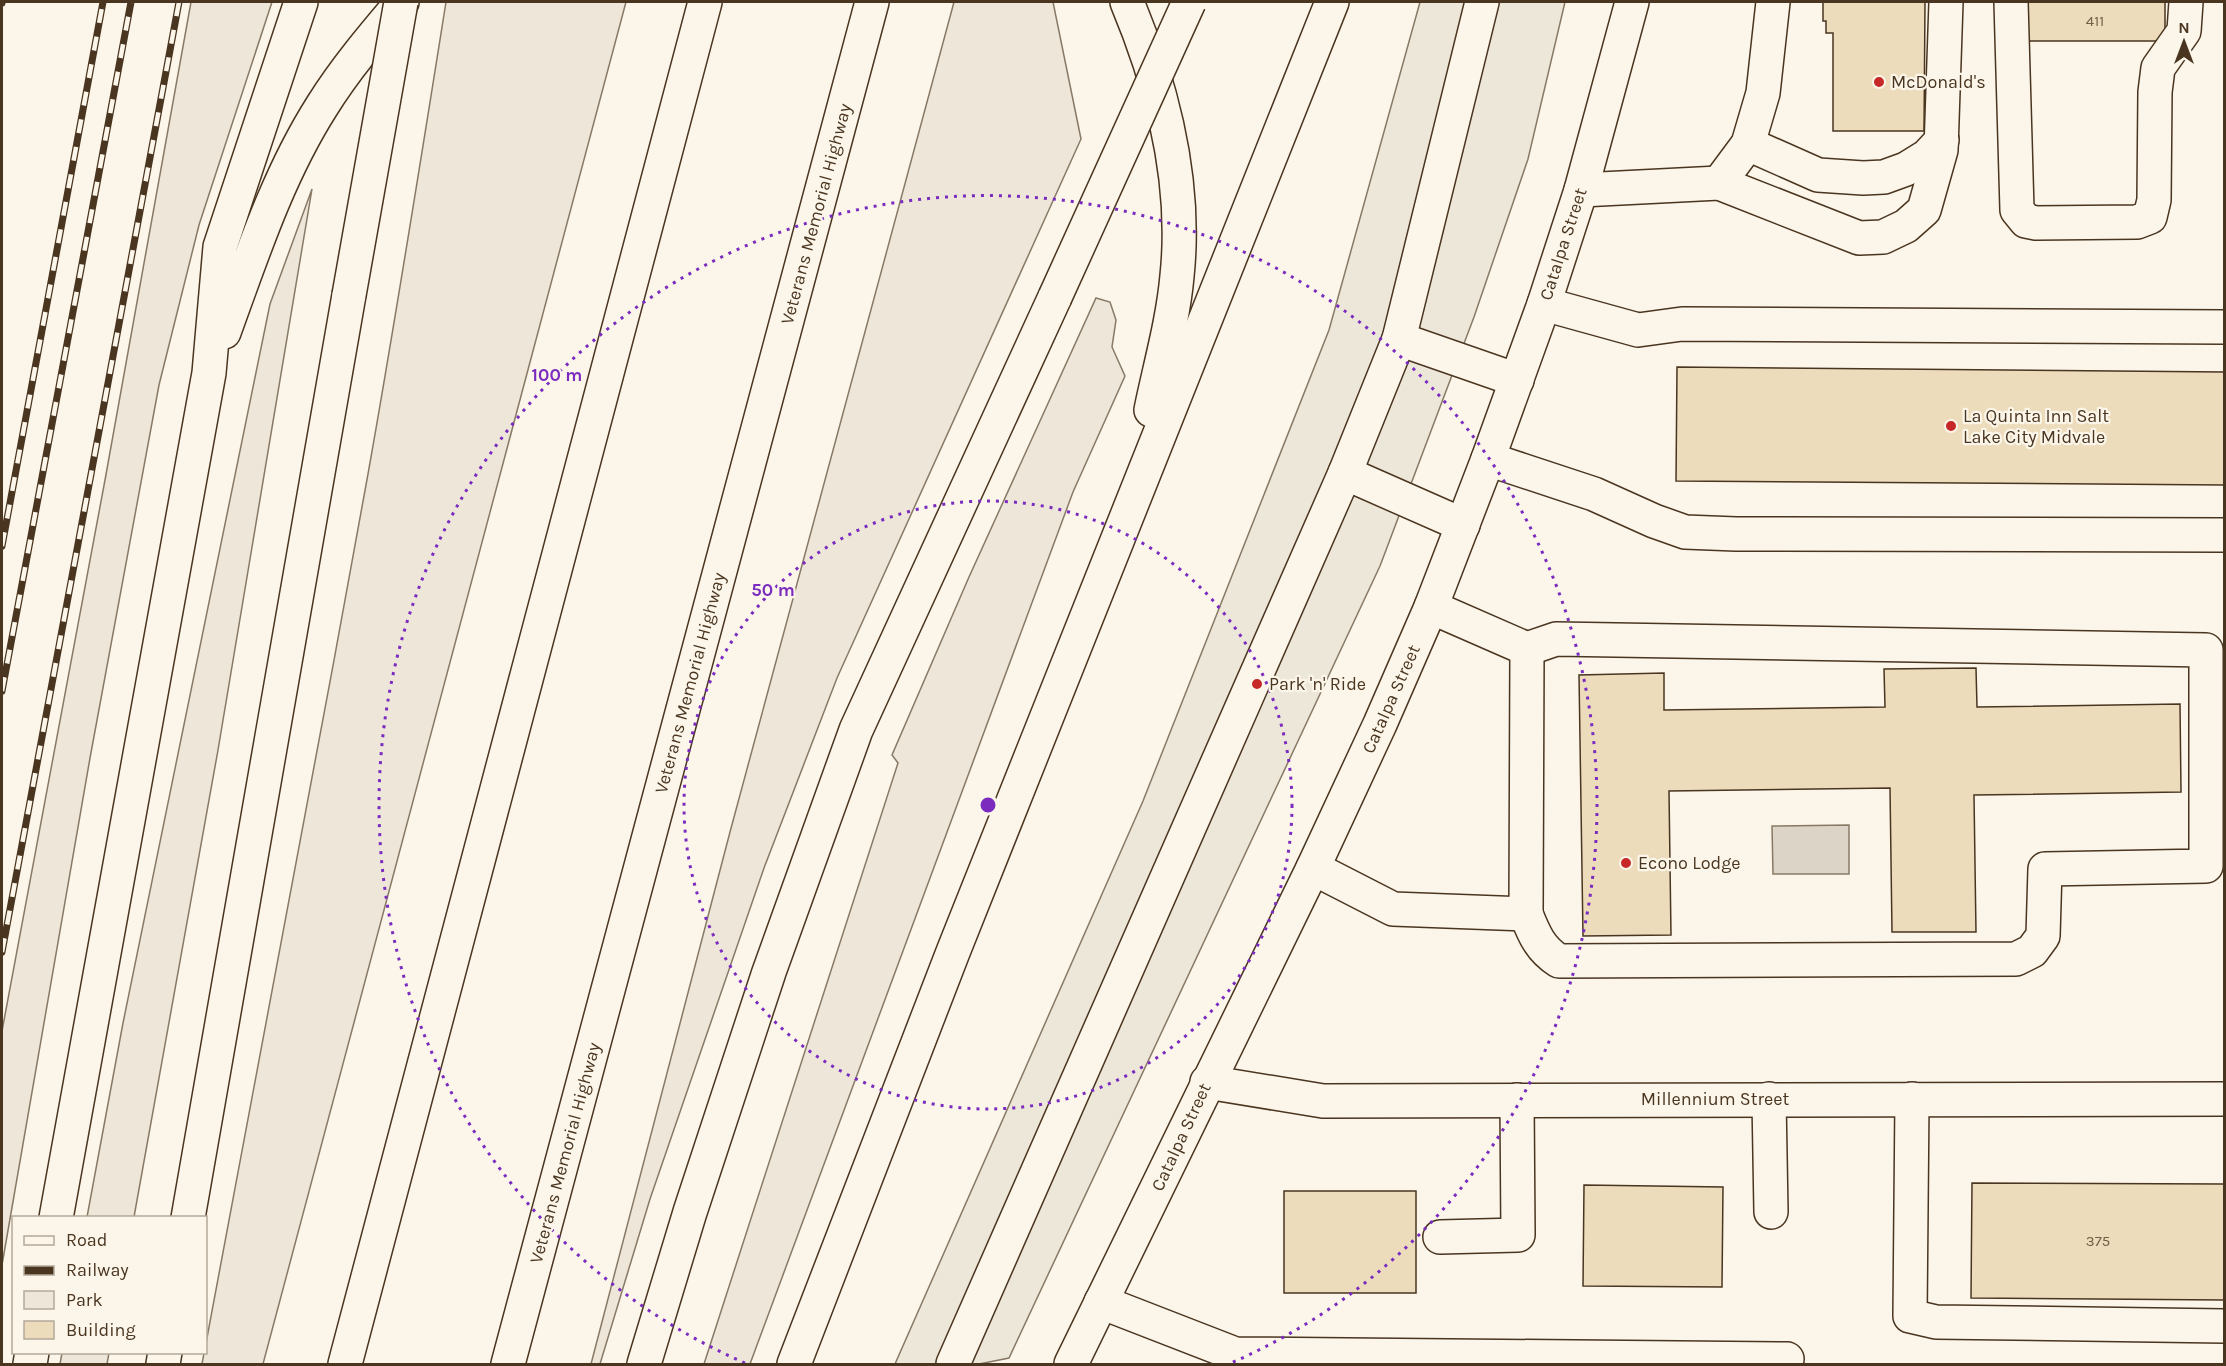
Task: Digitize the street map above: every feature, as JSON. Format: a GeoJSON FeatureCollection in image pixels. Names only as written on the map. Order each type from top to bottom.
{"type":"FeatureCollection","features":[{"type":"Feature","properties":{"kind":"main road"},"geometry":{"type":"LineString","coordinates":[[56,1216],[209,373],[220,247],[301,2]]}},
{"type":"Feature","properties":{"kind":"main road"},"geometry":{"type":"LineString","coordinates":[[209,373],[252,254],[288,170],[321,106],[366,44],[402,2]]}},
{"type":"Feature","properties":{"kind":"main road"},"geometry":{"type":"LineString","coordinates":[[188,1216],[402,2]]}},
{"type":"Feature","properties":{"kind":"main road"},"geometry":{"type":"LineString","coordinates":[[345,1365],[705,2]]}},
{"type":"Feature","properties":{"kind":"main road","name":"Veterans Memorial Highway"},"geometry":{"type":"LineString","coordinates":[[508,1365],[872,2]]}},
{"type":"Feature","properties":{"kind":"main road"},"geometry":{"type":"LineString","coordinates":[[1126,2],[1148,54],[1165,110],[1174,162],[1178,220],[1177,275],[1173,305],[1134,494]]}},
{"type":"Feature","properties":{"kind":"main road"},"geometry":{"type":"LineString","coordinates":[[644,1365],[694,1201],[769,972],[856,730],[1189,2]]}},
{"type":"Feature","properties":{"kind":"main road"},"geometry":{"type":"LineString","coordinates":[[794,1365],[953,952],[1332,2]]}},
{"type":"Feature","properties":{"kind":"main road"},"geometry":{"type":"LineString","coordinates":[[953,1365],[1345,473],[1399,339],[1482,2]]}},
{"type":"Feature","properties":{"kind":"main road","name":"Catalpa Street"},"geometry":{"type":"LineString","coordinates":[[1071,1365],[1313,868],[1431,607],[1544,304],[1581,190],[1632,2]]}},
{"type":"Feature","properties":{"kind":"main road"},"geometry":{"type":"LineString","coordinates":[[1719,183],[1748,144],[1763,93],[1773,2]]}},
{"type":"Feature","properties":{"kind":"main road"},"geometry":{"type":"LineString","coordinates":[[1581,190],[1719,183],[1859,238],[1882,237],[1906,226],[1924,210],[1941,150],[1946,2]]}},
{"type":"Feature","properties":{"kind":"main road"},"geometry":{"type":"LineString","coordinates":[[2011,2],[2017,210],[2026,220],[2036,223],[2136,222],[2150,217],[2154,200],[2155,92],[2158,68],[2184,31],[2186,2]]}},
{"type":"Feature","properties":{"kind":"main road"},"geometry":{"type":"LineString","coordinates":[[1748,144],[1818,175],[1863,178],[1884,177],[1906,169],[1927,156],[1942,140]]}},
{"type":"Feature","properties":{"kind":"main road"},"geometry":{"type":"LineString","coordinates":[[1544,304],[1638,330],[1682,324],[2224,327]]}},
{"type":"Feature","properties":{"kind":"main road"},"geometry":{"type":"LineString","coordinates":[[1399,339],[1517,380]]}},
{"type":"Feature","properties":{"kind":"main road"},"geometry":{"type":"LineString","coordinates":[[1488,459],[1594,494],[1654,521],[1685,531],[1748,534],[2224,535]]}},
{"type":"Feature","properties":{"kind":"main road"},"geometry":{"type":"LineString","coordinates":[[1345,473],[1463,525]]}},
{"type":"Feature","properties":{"kind":"main road"},"geometry":{"type":"LineString","coordinates":[[1431,607],[1527,649],[1556,639],[2206,650],[2206,866],[2045,869],[2043,936],[2032,951],[2016,959],[1559,961],[1538,943],[1526,914],[1527,649]]}},
{"type":"Feature","properties":{"kind":"main road"},"geometry":{"type":"LineString","coordinates":[[1313,868],[1393,909],[1526,914]]}},
{"type":"Feature","properties":{"kind":"main road","name":"Millennium Street"},"geometry":{"type":"LineString","coordinates":[[1207,1082],[1323,1101],[2224,1099]]}},
{"type":"Feature","properties":{"kind":"main road"},"geometry":{"type":"LineString","coordinates":[[1769,1099],[1771,1212]]}},
{"type":"Feature","properties":{"kind":"main road"},"geometry":{"type":"LineString","coordinates":[[1912,1099],[1910,1316],[1936,1322],[2224,1326]]}},
{"type":"Feature","properties":{"kind":"main road"},"geometry":{"type":"LineString","coordinates":[[1440,1237],[1518,1235],[1517,1100]]}},
{"type":"Feature","properties":{"kind":"main road"},"geometry":{"type":"LineString","coordinates":[[1101,1302],[1235,1354],[1787,1359]]}},
{"type":"Feature","properties":{"kind":"green space"},"geometry":{"type":"Polygon","coordinates":[[[191,2],[272,2],[199,225],[159,385],[90,758],[2,1265],[2,1031],[191,2]]]}},
{"type":"Feature","properties":{"kind":"green space"},"geometry":{"type":"Polygon","coordinates":[[[446,2],[626,2],[263,1364],[202,1364],[204,1354],[207,1354],[207,1338],[368,474],[446,2]]]}},
{"type":"Feature","properties":{"kind":"green space"},"geometry":{"type":"Polygon","coordinates":[[[954,2],[1053,2],[1081,139],[837,678],[764,868],[650,1199],[600,1364],[591,1364],[730,832],[954,2]]]}},
{"type":"Feature","properties":{"kind":"green space"},"geometry":{"type":"Polygon","coordinates":[[[312,189],[218,750],[134,1216],[87,1216],[123,1023],[270,304],[312,189]]]}},
{"type":"Feature","properties":{"kind":"green space"},"geometry":{"type":"Polygon","coordinates":[[[1096,298],[1110,302],[1116,320],[1112,347],[1125,376],[1073,492],[750,1364],[704,1364],[898,763],[892,755],[969,577],[1096,298]]]}},
{"type":"Feature","properties":{"kind":"green space"},"geometry":{"type":"Polygon","coordinates":[[[62,1354],[109,1354],[107,1364],[60,1364],[62,1354]]]}},
{"type":"Feature","properties":{"kind":"shaded area","name":"Park 'n' Ride"},"geometry":{"type":"Polygon","coordinates":[[[1420,2],[1565,2],[1528,159],[1474,317],[1380,566],[1009,1358],[979,1364],[895,1364],[1143,801],[1329,330],[1420,2]]]}},
{"type":"Feature","properties":{"kind":"shaded area"},"geometry":{"type":"Polygon","coordinates":[[[1849,825],[1849,874],[1773,874],[1772,826],[1849,825]]]}},
{"type":"Feature","properties":{"kind":"building","name":"McDonald's"},"geometry":{"type":"Polygon","coordinates":[[[1823,2],[1925,2],[1924,131],[1833,131],[1833,33],[1826,33],[1826,21],[1823,21],[1823,2]]]}},
{"type":"Feature","properties":{"kind":"building"},"geometry":{"type":"Polygon","coordinates":[[[2026,2],[2165,2],[2165,41],[2026,41],[2026,2]]]}},
{"type":"Feature","properties":{"kind":"building","name":"La Quinta Inn Salt Lake City Midvale"},"geometry":{"type":"Polygon","coordinates":[[[1677,367],[2224,372],[2224,485],[1676,481],[1677,367]]]}},
{"type":"Feature","properties":{"kind":"building","name":"Econo Lodge"},"geometry":{"type":"Polygon","coordinates":[[[1976,668],[1977,707],[2180,704],[2181,792],[1974,795],[1976,932],[1892,932],[1890,788],[1669,791],[1671,935],[1583,936],[1579,675],[1664,673],[1664,710],[1885,707],[1884,669],[1976,668]]]}},
{"type":"Feature","properties":{"kind":"building"},"geometry":{"type":"Polygon","coordinates":[[[1972,1183],[2224,1184],[2224,1300],[1971,1298],[1972,1183]]]}},
{"type":"Feature","properties":{"kind":"building"},"geometry":{"type":"Polygon","coordinates":[[[1584,1185],[1723,1187],[1722,1287],[1583,1286],[1584,1185]]]}},
{"type":"Feature","properties":{"kind":"building"},"geometry":{"type":"Polygon","coordinates":[[[1284,1191],[1416,1191],[1416,1293],[1284,1293],[1284,1191]]]}},
{"type":"Feature","properties":{"kind":"railway"},"geometry":{"type":"LineString","coordinates":[[2,546],[103,2]]}},
{"type":"Feature","properties":{"kind":"railway"},"geometry":{"type":"LineString","coordinates":[[2,691],[131,2]]}},
{"type":"Feature","properties":{"kind":"railway"},"geometry":{"type":"LineString","coordinates":[[2,952],[179,2]]}},
{"type":"Feature","properties":{"kind":"place","name":"McDonald's"},"geometry":{"type":"Point","coordinates":[1879,82]}},
{"type":"Feature","properties":{"kind":"place","name":"La Quinta Inn Salt Lake City Midvale"},"geometry":{"type":"Point","coordinates":[1951,426]}},
{"type":"Feature","properties":{"kind":"place","name":"Park 'n' Ride"},"geometry":{"type":"Point","coordinates":[1257,684]}},
{"type":"Feature","properties":{"kind":"place","name":"Econo Lodge"},"geometry":{"type":"Point","coordinates":[1626,863]}}]}
